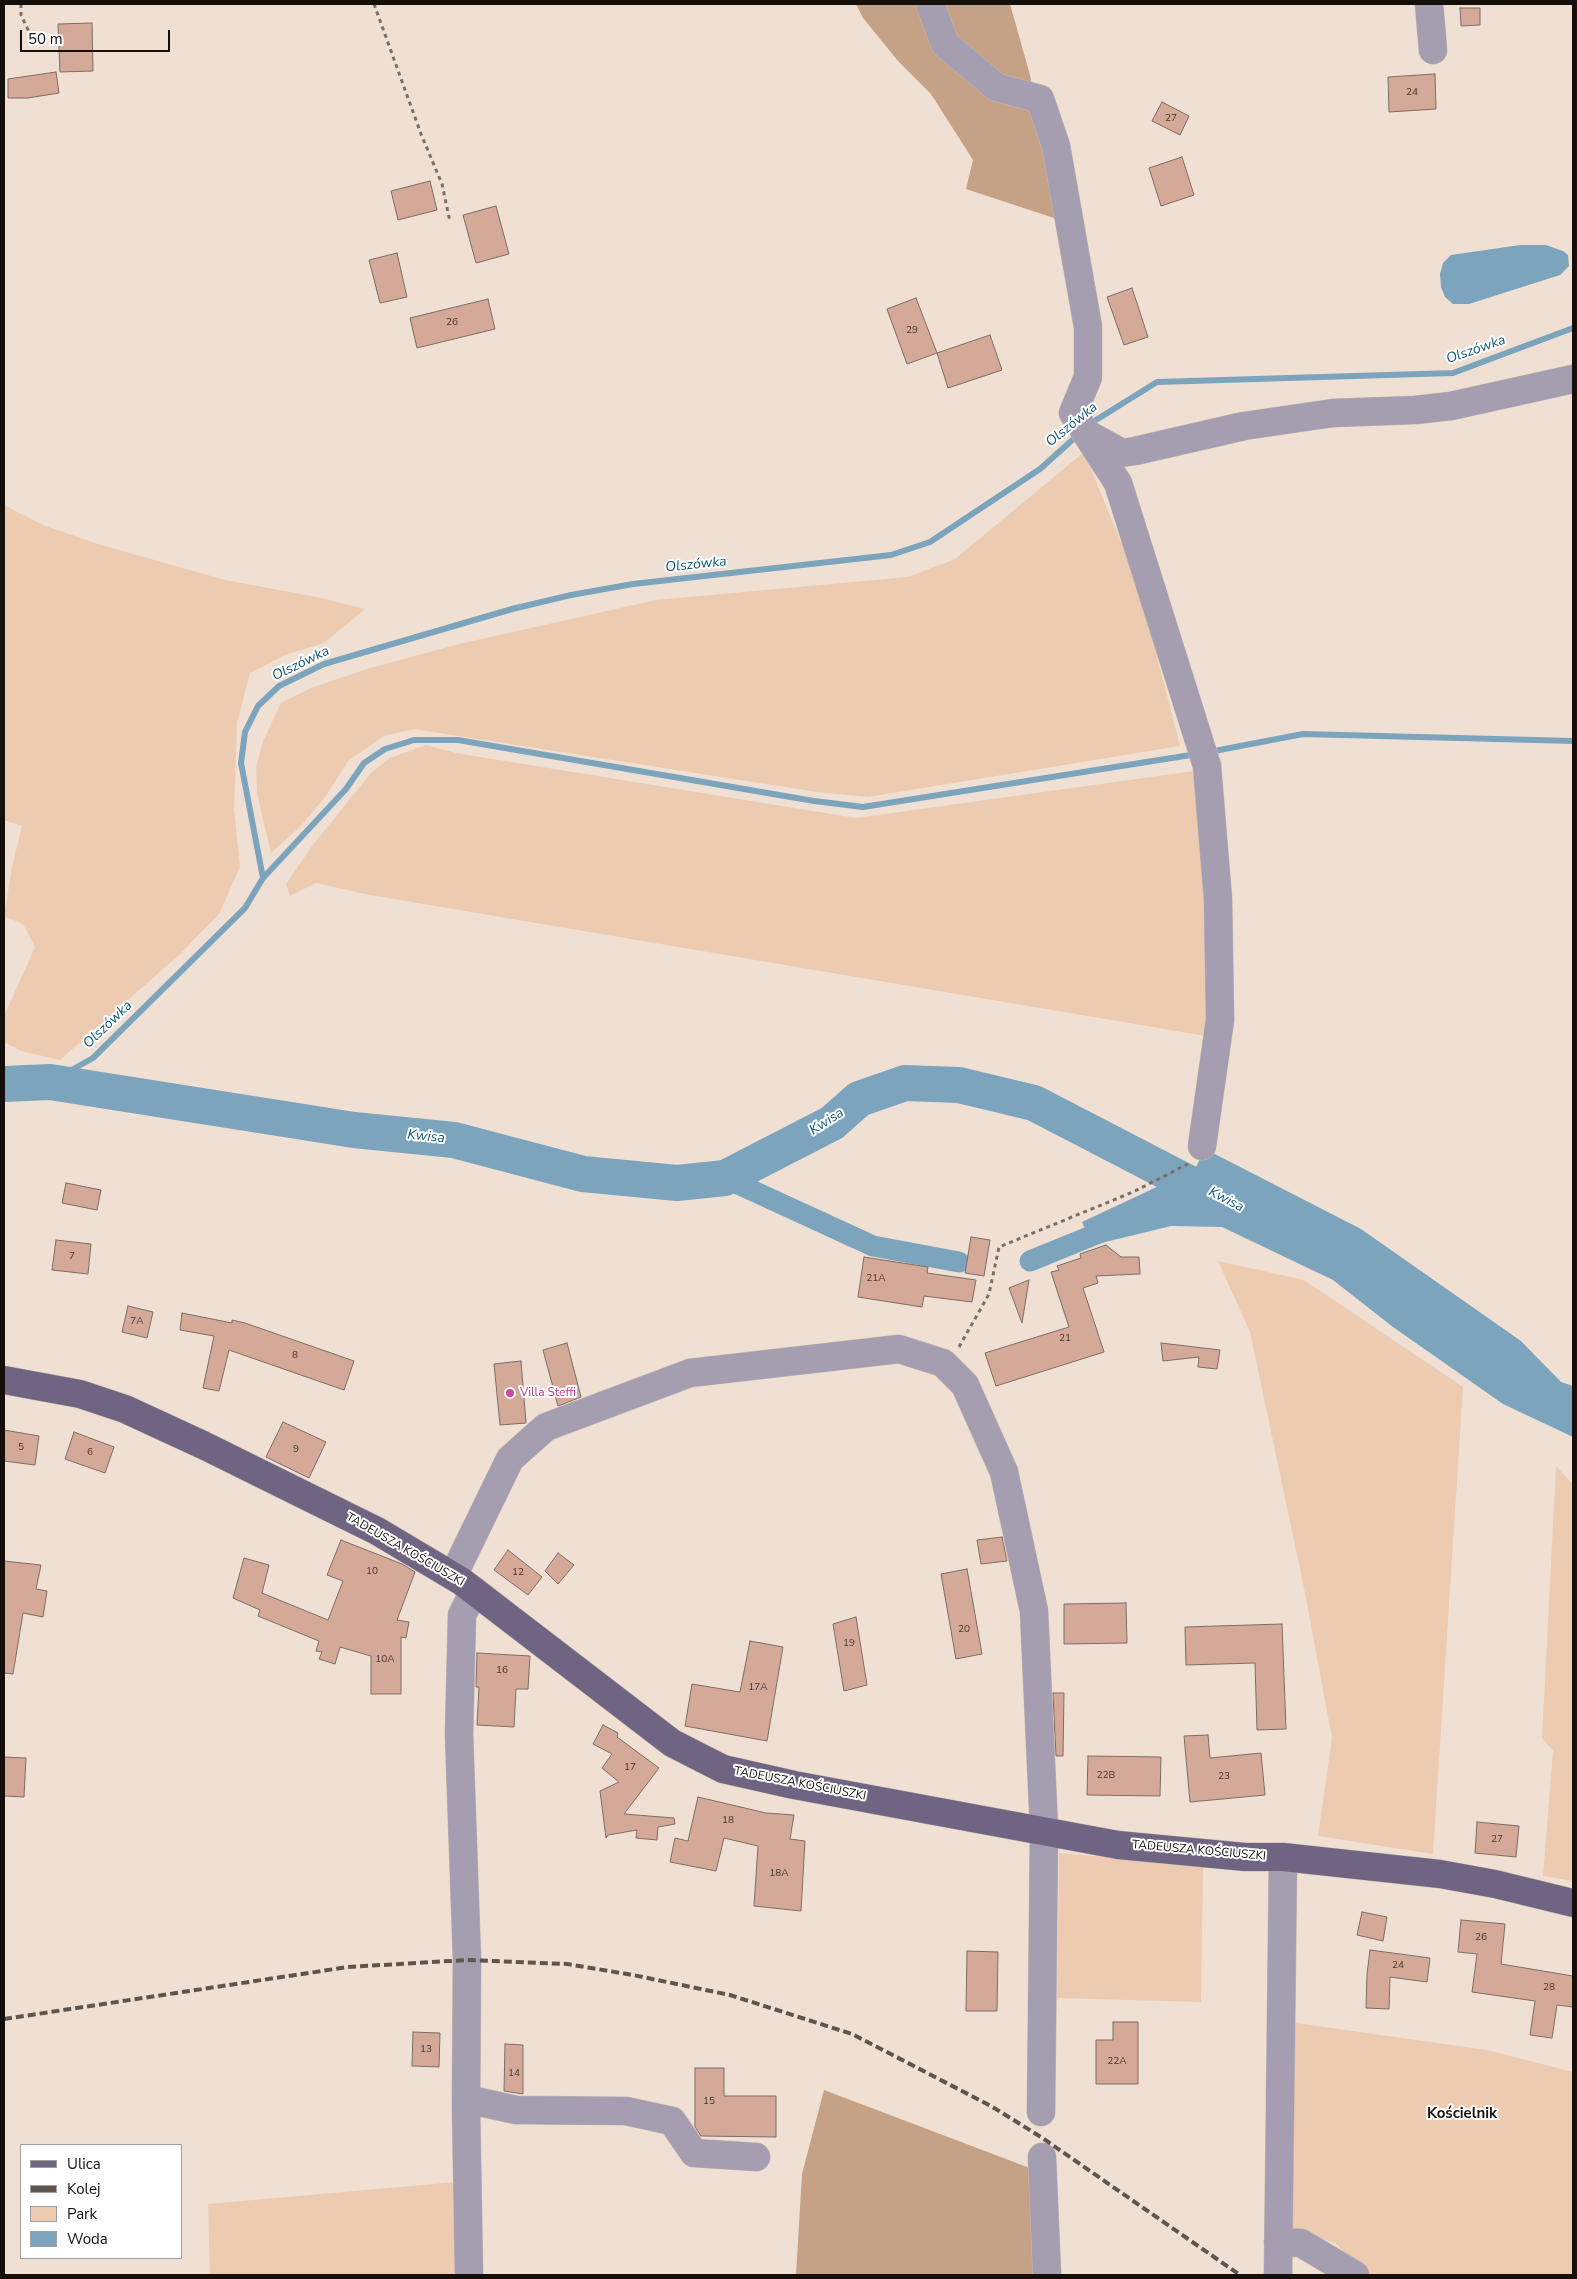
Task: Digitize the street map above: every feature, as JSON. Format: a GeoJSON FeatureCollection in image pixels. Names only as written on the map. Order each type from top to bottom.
{"type":"FeatureCollection","features":[{"type":"Feature","properties":{"kind":"main road","name":"TADEUSZA KOŚCIUSZKI"},"geometry":{"type":"LineString","coordinates":[[4,1380],[80,1394],[147,1418],[377,1531],[464,1583],[672,1743],[723,1769],[794,1785],[1044,1829],[1118,1844],[1245,1857],[1283,1857],[1440,1874],[1495,1884],[1573,1903]]}},
{"type":"Feature","properties":{"kind":"street"},"geometry":{"type":"LineString","coordinates":[[930,4],[945,44],[996,87],[1040,99],[1056,146],[1088,327],[1088,377],[1073,413],[1118,483]]}},
{"type":"Feature","properties":{"kind":"street"},"geometry":{"type":"LineString","coordinates":[[1430,4],[1433,50]]}},
{"type":"Feature","properties":{"kind":"street"},"geometry":{"type":"LineString","coordinates":[[1084,429],[1122,453],[1135,452],[1244,426],[1333,413],[1415,410],[1450,406],[1573,379]]}},
{"type":"Feature","properties":{"kind":"street"},"geometry":{"type":"LineString","coordinates":[[1122,453],[1115,467],[1118,483],[1202,753],[1218,899],[1220,1020],[1202,1146]]}},
{"type":"Feature","properties":{"kind":"street"},"geometry":{"type":"LineString","coordinates":[[469,2275],[466,2099],[467,1960],[459,1734],[464,1583],[510,1459],[546,1427],[690,1372],[898,1349],[943,1363],[965,1385],[1004,1472],[1034,1611],[1044,1829],[1041,2112]]}},
{"type":"Feature","properties":{"kind":"street"},"geometry":{"type":"LineString","coordinates":[[1278,2275],[1283,1857]]}},
{"type":"Feature","properties":{"kind":"street"},"geometry":{"type":"LineString","coordinates":[[466,2099],[516,2110],[626,2111],[672,2121],[694,2154],[756,2157]]}},
{"type":"Feature","properties":{"kind":"street"},"geometry":{"type":"LineString","coordinates":[[1042,2157],[1047,2275]]}},
{"type":"Feature","properties":{"kind":"street"},"geometry":{"type":"LineString","coordinates":[[1278,2242],[1301,2243],[1355,2275]]}},
{"type":"Feature","properties":{"kind":"path"},"geometry":{"type":"LineString","coordinates":[[21,4],[22,15],[31,36]]}},
{"type":"Feature","properties":{"kind":"path"},"geometry":{"type":"LineString","coordinates":[[374,4],[421,134],[442,184],[450,222]]}},
{"type":"Feature","properties":{"kind":"path"},"geometry":{"type":"LineString","coordinates":[[947,1367],[989,1294],[999,1247],[1133,1192],[1187,1165],[1202,1146]]}},
{"type":"Feature","properties":{"kind":"green space"},"geometry":{"type":"Polygon","coordinates":[[[1084,452],[1139,586],[1180,746],[868,797],[817,792],[414,729],[384,736],[348,761],[326,796],[300,827],[271,853],[257,793],[256,767],[263,741],[281,703],[311,688],[367,669],[459,644],[656,600],[908,577],[955,559],[1084,452]]]}},
{"type":"Feature","properties":{"kind":"green space"},"geometry":{"type":"Polygon","coordinates":[[[4,505],[43,525],[98,544],[225,580],[317,597],[365,609],[324,643],[285,655],[250,673],[237,723],[234,809],[240,867],[219,914],[179,955],[60,1060],[21,1051],[4,1042],[4,1016],[35,947],[23,924],[4,916],[12,867],[22,826],[4,820],[4,505]]]}},
{"type":"Feature","properties":{"kind":"green space"},"geometry":{"type":"Polygon","coordinates":[[[426,745],[456,753],[856,818],[1194,771],[1204,878],[1206,1036],[370,895],[316,883],[290,896],[286,884],[312,846],[371,773],[390,758],[426,745]]]}},
{"type":"Feature","properties":{"kind":"green space"},"geometry":{"type":"Polygon","coordinates":[[[1218,1261],[1304,1280],[1463,1387],[1433,1854],[1318,1836],[1332,1738],[1304,1588],[1250,1332],[1218,1261]]]}},
{"type":"Feature","properties":{"kind":"green space"},"geometry":{"type":"Polygon","coordinates":[[[1556,1466],[1573,1484],[1573,1881],[1543,1876],[1553,1751],[1542,1738],[1556,1466]]]}},
{"type":"Feature","properties":{"kind":"green space"},"geometry":{"type":"Polygon","coordinates":[[[1059,1853],[1203,1865],[1201,2002],[1057,1998],[1059,1853]]]}},
{"type":"Feature","properties":{"kind":"green space"},"geometry":{"type":"Polygon","coordinates":[[[1289,2022],[1487,2050],[1573,2072],[1573,2275],[1368,2275],[1335,2243],[1292,2230],[1287,2180],[1289,2022]]]}},
{"type":"Feature","properties":{"kind":"green space"},"geometry":{"type":"Polygon","coordinates":[[[467,2181],[469,2275],[210,2275],[208,2204],[467,2181]]]}},
{"type":"Feature","properties":{"kind":"shaded area"},"geometry":{"type":"Polygon","coordinates":[[[856,4],[1010,4],[1030,75],[1057,219],[966,189],[973,160],[931,94],[898,61],[863,18],[856,4]]]}},
{"type":"Feature","properties":{"kind":"shaded area"},"geometry":{"type":"Polygon","coordinates":[[[824,2090],[1043,2173],[1047,2275],[796,2275],[802,2174],[824,2090]]]}},
{"type":"Feature","properties":{"kind":"water"},"geometry":{"type":"Polygon","coordinates":[[[1520,245],[1546,245],[1563,251],[1568,255],[1569,266],[1560,275],[1469,304],[1453,304],[1445,297],[1441,287],[1440,274],[1443,263],[1451,255],[1520,245]]]}},
{"type":"Feature","properties":{"kind":"water"},"geometry":{"type":"Polygon","coordinates":[[[1205,1149],[1361,1229],[1521,1341],[1561,1382],[1573,1386],[1573,1437],[1503,1404],[1393,1327],[1333,1280],[1222,1227],[1171,1226],[1093,1245],[1082,1222],[1195,1169],[1205,1149]]]}},
{"type":"Feature","properties":{"kind":"building"},"geometry":{"type":"Polygon","coordinates":[[[1460,8],[1480,8],[1480,25],[1461,26],[1460,8]]]}},
{"type":"Feature","properties":{"kind":"building"},"geometry":{"type":"Polygon","coordinates":[[[92,23],[93,71],[60,72],[58,24],[92,23]]]}},
{"type":"Feature","properties":{"kind":"building"},"geometry":{"type":"Polygon","coordinates":[[[56,72],[59,93],[28,98],[8,98],[8,79],[56,72]]]}},
{"type":"Feature","properties":{"kind":"building"},"geometry":{"type":"Polygon","coordinates":[[[1435,74],[1436,109],[1389,112],[1388,77],[1435,74]]]}},
{"type":"Feature","properties":{"kind":"building"},"geometry":{"type":"Polygon","coordinates":[[[1162,102],[1189,116],[1180,135],[1152,121],[1162,102]]]}},
{"type":"Feature","properties":{"kind":"building"},"geometry":{"type":"Polygon","coordinates":[[[1182,157],[1194,195],[1161,206],[1149,168],[1182,157]]]}},
{"type":"Feature","properties":{"kind":"building"},"geometry":{"type":"Polygon","coordinates":[[[430,181],[437,210],[398,220],[391,191],[430,181]]]}},
{"type":"Feature","properties":{"kind":"building"},"geometry":{"type":"Polygon","coordinates":[[[496,206],[509,254],[476,263],[463,215],[496,206]]]}},
{"type":"Feature","properties":{"kind":"building"},"geometry":{"type":"Polygon","coordinates":[[[397,253],[407,297],[380,303],[369,260],[397,253]]]}},
{"type":"Feature","properties":{"kind":"building"},"geometry":{"type":"Polygon","coordinates":[[[1132,288],[1148,337],[1124,345],[1107,297],[1132,288]]]}},
{"type":"Feature","properties":{"kind":"building"},"geometry":{"type":"Polygon","coordinates":[[[916,298],[937,353],[907,364],[887,309],[916,298]]]}},
{"type":"Feature","properties":{"kind":"building"},"geometry":{"type":"Polygon","coordinates":[[[488,299],[495,329],[417,348],[410,318],[488,299]]]}},
{"type":"Feature","properties":{"kind":"building"},"geometry":{"type":"Polygon","coordinates":[[[990,335],[1002,370],[948,388],[937,353],[990,335]]]}},
{"type":"Feature","properties":{"kind":"building"},"geometry":{"type":"Polygon","coordinates":[[[66,1183],[101,1190],[97,1210],[62,1203],[66,1183]]]}},
{"type":"Feature","properties":{"kind":"building"},"geometry":{"type":"Polygon","coordinates":[[[971,1237],[990,1240],[984,1276],[965,1273],[971,1237]]]}},
{"type":"Feature","properties":{"kind":"building"},"geometry":{"type":"Polygon","coordinates":[[[56,1240],[91,1244],[88,1274],[52,1270],[56,1240]]]}},
{"type":"Feature","properties":{"kind":"building"},"geometry":{"type":"Polygon","coordinates":[[[1106,1245],[1121,1257],[1139,1257],[1140,1274],[1096,1276],[1098,1283],[1083,1288],[1104,1352],[996,1386],[985,1353],[1069,1327],[1051,1272],[1059,1270],[1057,1266],[1081,1258],[1080,1254],[1106,1245]]]}},
{"type":"Feature","properties":{"kind":"building"},"geometry":{"type":"Polygon","coordinates":[[[864,1257],[928,1267],[927,1273],[976,1280],[972,1302],[924,1296],[922,1307],[858,1297],[864,1257]]]}},
{"type":"Feature","properties":{"kind":"building"},"geometry":{"type":"Polygon","coordinates":[[[1029,1280],[1022,1323],[1009,1288],[1029,1280]]]}},
{"type":"Feature","properties":{"kind":"building"},"geometry":{"type":"Polygon","coordinates":[[[128,1306],[153,1312],[147,1338],[122,1332],[128,1306]]]}},
{"type":"Feature","properties":{"kind":"building"},"geometry":{"type":"Polygon","coordinates":[[[182,1313],[232,1323],[232,1320],[245,1323],[354,1361],[344,1390],[229,1350],[219,1391],[203,1388],[214,1336],[180,1330],[182,1313]]]}},
{"type":"Feature","properties":{"kind":"building"},"geometry":{"type":"Polygon","coordinates":[[[567,1343],[581,1397],[558,1406],[543,1350],[567,1343]]]}},
{"type":"Feature","properties":{"kind":"building"},"geometry":{"type":"Polygon","coordinates":[[[1161,1343],[1220,1350],[1217,1369],[1198,1367],[1199,1357],[1163,1361],[1161,1343]]]}},
{"type":"Feature","properties":{"kind":"building","name":"Villa Steffi"},"geometry":{"type":"Polygon","coordinates":[[[521,1361],[526,1423],[500,1425],[494,1364],[521,1361]]]}},
{"type":"Feature","properties":{"kind":"building"},"geometry":{"type":"Polygon","coordinates":[[[283,1422],[326,1442],[309,1478],[266,1457],[283,1422]]]}},
{"type":"Feature","properties":{"kind":"building"},"geometry":{"type":"Polygon","coordinates":[[[4,1430],[39,1436],[35,1465],[4,1461],[4,1430]]]}},
{"type":"Feature","properties":{"kind":"building"},"geometry":{"type":"Polygon","coordinates":[[[74,1432],[114,1447],[105,1473],[65,1459],[74,1432]]]}},
{"type":"Feature","properties":{"kind":"building"},"geometry":{"type":"Polygon","coordinates":[[[1002,1537],[1007,1561],[981,1564],[977,1540],[1002,1537]]]}},
{"type":"Feature","properties":{"kind":"building"},"geometry":{"type":"Polygon","coordinates":[[[341,1540],[402,1564],[415,1572],[397,1620],[409,1622],[406,1638],[401,1637],[401,1694],[371,1694],[371,1656],[340,1647],[335,1664],[319,1659],[322,1652],[316,1651],[319,1641],[258,1616],[260,1610],[233,1598],[244,1558],[269,1565],[262,1593],[328,1620],[343,1581],[327,1575],[341,1540]]]}},
{"type":"Feature","properties":{"kind":"building"},"geometry":{"type":"Polygon","coordinates":[[[508,1550],[542,1577],[528,1595],[494,1570],[508,1550]]]}},
{"type":"Feature","properties":{"kind":"building"},"geometry":{"type":"Polygon","coordinates":[[[558,1553],[574,1565],[558,1584],[545,1571],[558,1553]]]}},
{"type":"Feature","properties":{"kind":"building"},"geometry":{"type":"Polygon","coordinates":[[[4,1561],[41,1565],[36,1589],[47,1591],[43,1617],[23,1613],[13,1674],[4,1673],[4,1561]]]}},
{"type":"Feature","properties":{"kind":"building"},"geometry":{"type":"Polygon","coordinates":[[[967,1569],[982,1654],[956,1659],[941,1574],[967,1569]]]}},
{"type":"Feature","properties":{"kind":"building"},"geometry":{"type":"Polygon","coordinates":[[[1126,1603],[1127,1643],[1064,1644],[1064,1604],[1126,1603]]]}},
{"type":"Feature","properties":{"kind":"building"},"geometry":{"type":"Polygon","coordinates":[[[856,1617],[867,1685],[844,1691],[833,1624],[856,1617]]]}},
{"type":"Feature","properties":{"kind":"building"},"geometry":{"type":"Polygon","coordinates":[[[1282,1624],[1286,1729],[1257,1730],[1255,1663],[1186,1665],[1185,1627],[1282,1624]]]}},
{"type":"Feature","properties":{"kind":"building"},"geometry":{"type":"Polygon","coordinates":[[[750,1641],[783,1647],[767,1741],[685,1726],[692,1684],[740,1692],[750,1641]]]}},
{"type":"Feature","properties":{"kind":"building"},"geometry":{"type":"Polygon","coordinates":[[[477,1653],[530,1656],[528,1689],[516,1689],[514,1727],[477,1725],[479,1687],[476,1687],[477,1653]]]}},
{"type":"Feature","properties":{"kind":"building"},"geometry":{"type":"Polygon","coordinates":[[[1053,1693],[1064,1693],[1063,1756],[1056,1756],[1053,1693]]]}},
{"type":"Feature","properties":{"kind":"building"},"geometry":{"type":"Polygon","coordinates":[[[603,1725],[618,1733],[617,1737],[659,1768],[624,1814],[674,1818],[675,1824],[658,1827],[657,1840],[636,1838],[637,1830],[608,1835],[606,1838],[600,1791],[619,1782],[602,1768],[612,1754],[593,1744],[603,1725]]]}},
{"type":"Feature","properties":{"kind":"building"},"geometry":{"type":"Polygon","coordinates":[[[1208,1735],[1210,1758],[1261,1753],[1265,1795],[1190,1802],[1184,1736],[1208,1735]]]}},
{"type":"Feature","properties":{"kind":"building"},"geometry":{"type":"Polygon","coordinates":[[[1088,1756],[1161,1757],[1160,1796],[1087,1795],[1088,1756]]]}},
{"type":"Feature","properties":{"kind":"building"},"geometry":{"type":"Polygon","coordinates":[[[4,1757],[26,1758],[24,1797],[4,1796],[4,1757]]]}},
{"type":"Feature","properties":{"kind":"building"},"geometry":{"type":"Polygon","coordinates":[[[698,1797],[766,1813],[794,1815],[790,1839],[805,1841],[801,1911],[754,1906],[758,1846],[724,1838],[716,1871],[670,1862],[675,1838],[688,1841],[698,1797]]]}},
{"type":"Feature","properties":{"kind":"building"},"geometry":{"type":"Polygon","coordinates":[[[1477,1822],[1519,1826],[1516,1857],[1475,1853],[1477,1822]]]}},
{"type":"Feature","properties":{"kind":"building"},"geometry":{"type":"Polygon","coordinates":[[[1362,1912],[1387,1917],[1383,1941],[1357,1935],[1362,1912]]]}},
{"type":"Feature","properties":{"kind":"building"},"geometry":{"type":"Polygon","coordinates":[[[1461,1920],[1505,1924],[1501,1964],[1573,1976],[1573,2007],[1557,2005],[1552,2038],[1530,2035],[1535,2001],[1472,1992],[1477,1954],[1458,1952],[1461,1920]]]}},
{"type":"Feature","properties":{"kind":"building"},"geometry":{"type":"Polygon","coordinates":[[[1370,1950],[1430,1958],[1427,1982],[1390,1977],[1389,2009],[1366,2008],[1370,1950]]]}},
{"type":"Feature","properties":{"kind":"building"},"geometry":{"type":"Polygon","coordinates":[[[967,1951],[998,1952],[997,2011],[966,2011],[967,1951]]]}},
{"type":"Feature","properties":{"kind":"building"},"geometry":{"type":"Polygon","coordinates":[[[1113,2022],[1138,2022],[1138,2084],[1096,2084],[1096,2040],[1113,2040],[1113,2022]]]}},
{"type":"Feature","properties":{"kind":"building"},"geometry":{"type":"Polygon","coordinates":[[[413,2032],[440,2033],[439,2067],[412,2066],[413,2032]]]}},
{"type":"Feature","properties":{"kind":"building"},"geometry":{"type":"Polygon","coordinates":[[[505,2044],[523,2045],[523,2094],[504,2091],[505,2044]]]}},
{"type":"Feature","properties":{"kind":"building"},"geometry":{"type":"Polygon","coordinates":[[[695,2068],[724,2068],[724,2096],[776,2096],[776,2137],[701,2136],[695,2127],[695,2068]]]}},
{"type":"Feature","properties":{"kind":"waterway","name":"Olszówka"},"geometry":{"type":"LineString","coordinates":[[1088,425],[1157,382],[1453,373],[1573,328]]}},
{"type":"Feature","properties":{"kind":"waterway","name":"Olszówka"},"geometry":{"type":"LineString","coordinates":[[50,1082],[93,1058],[245,908],[263,878],[241,763],[245,732],[258,706],[279,686],[324,664],[512,609],[571,595],[633,584],[891,555],[930,542],[1040,469],[1079,434]]}},
{"type":"Feature","properties":{"kind":"waterway"},"geometry":{"type":"LineString","coordinates":[[1209,752],[1303,734],[1573,741]]}},
{"type":"Feature","properties":{"kind":"waterway"},"geometry":{"type":"LineString","coordinates":[[263,878],[346,789],[364,763],[385,749],[414,740],[458,740],[814,801],[863,807],[1197,754]]}},
{"type":"Feature","properties":{"kind":"waterway","name":"Kwisa"},"geometry":{"type":"LineString","coordinates":[[4,1084],[50,1082],[354,1130],[454,1140],[583,1174],[677,1183],[725,1178],[832,1123],[859,1099],[905,1083],[959,1085],[1034,1103],[1221,1200]]}},
{"type":"Feature","properties":{"kind":"waterway"},"geometry":{"type":"LineString","coordinates":[[725,1178],[873,1246],[959,1262]]}},
{"type":"Feature","properties":{"kind":"waterway"},"geometry":{"type":"LineString","coordinates":[[1030,1261],[1116,1226]]}},
{"type":"Feature","properties":{"kind":"railway"},"geometry":{"type":"LineString","coordinates":[[4,2019],[348,1967],[467,1960],[567,1964],[633,1975],[730,1995],[852,2034],[991,2106],[1041,2137],[1240,2275]]}},
{"type":"Feature","properties":{"kind":"place","name":"Villa Steffi"},"geometry":{"type":"Point","coordinates":[510,1393]}},
{"type":"Feature","properties":{"kind":"district","name":"Kościelnik"},"geometry":{"type":"Point","coordinates":[1462,2114]}}]}
